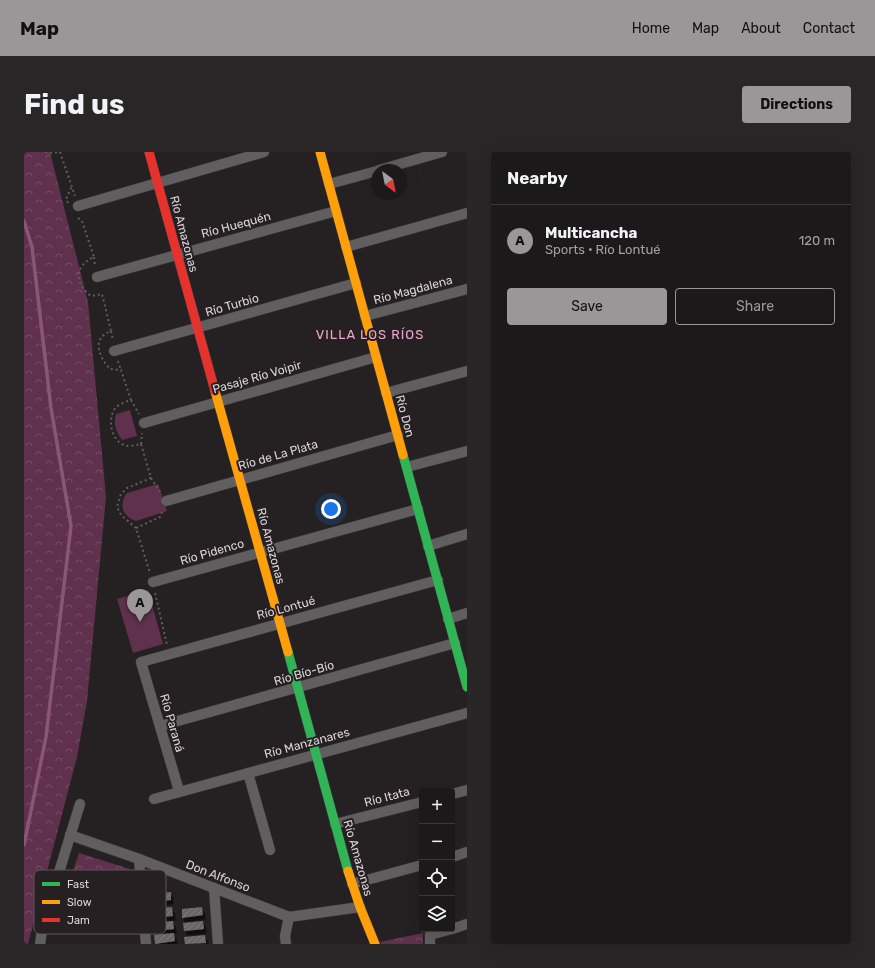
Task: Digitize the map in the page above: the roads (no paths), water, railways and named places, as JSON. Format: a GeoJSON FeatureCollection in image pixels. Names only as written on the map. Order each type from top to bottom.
{"type":"FeatureCollection","features":[{"type":"Feature","properties":{"kind":"street","name":"Río Amazonas"},"geometry":{"type":"LineString","coordinates":[[149,152],[352,884],[375,944]]}},
{"type":"Feature","properties":{"kind":"street"},"geometry":{"type":"LineString","coordinates":[[73,206],[264,152]]}},
{"type":"Feature","properties":{"kind":"street","name":"Río Don"},"geometry":{"type":"LineString","coordinates":[[320,152],[467,687]]}},
{"type":"Feature","properties":{"kind":"street"},"geometry":{"type":"LineString","coordinates":[[399,164],[442,152]]}},
{"type":"Feature","properties":{"kind":"street"},"geometry":{"type":"LineString","coordinates":[[329,184],[371,172]]}},
{"type":"Feature","properties":{"kind":"street","name":"Río Huequén"},"geometry":{"type":"LineString","coordinates":[[97,276],[336,211]]}},
{"type":"Feature","properties":{"kind":"street"},"geometry":{"type":"LineString","coordinates":[[346,247],[467,213]]}},
{"type":"Feature","properties":{"kind":"street","name":"Río Turbio"},"geometry":{"type":"LineString","coordinates":[[114,352],[356,283]]}},
{"type":"Feature","properties":{"kind":"street","name":"Río Magdalena"},"geometry":{"type":"LineString","coordinates":[[365,316],[467,289]]}},
{"type":"Feature","properties":{"kind":"street","name":"Pasaje Río Voipir"},"geometry":{"type":"LineString","coordinates":[[144,423],[376,357]]}},
{"type":"Feature","properties":{"kind":"street"},"geometry":{"type":"LineString","coordinates":[[386,393],[467,371]]}},
{"type":"Feature","properties":{"kind":"street","name":"Río de La Plata"},"geometry":{"type":"LineString","coordinates":[[166,501],[398,435]]}},
{"type":"Feature","properties":{"kind":"street"},"geometry":{"type":"LineString","coordinates":[[407,467],[467,450]]}},
{"type":"Feature","properties":{"kind":"street","name":"Río Pidenco"},"geometry":{"type":"LineString","coordinates":[[153,582],[418,509]]}},
{"type":"Feature","properties":{"kind":"street"},"geometry":{"type":"LineString","coordinates":[[428,546],[467,534]]}},
{"type":"Feature","properties":{"kind":"street","name":"Río Lontué"},"geometry":{"type":"LineString","coordinates":[[141,662],[438,580]]}},
{"type":"Feature","properties":{"kind":"street"},"geometry":{"type":"LineString","coordinates":[[448,618],[467,613]]}},
{"type":"Feature","properties":{"kind":"street","name":"Río Bío-Bío"},"geometry":{"type":"LineString","coordinates":[[160,726],[455,643]]}},
{"type":"Feature","properties":{"kind":"street","name":"Río Paraná"},"geometry":{"type":"LineString","coordinates":[[141,662],[179,792]]}},
{"type":"Feature","properties":{"kind":"street","name":"Río Manzanares"},"geometry":{"type":"LineString","coordinates":[[154,799],[467,713]]}},
{"type":"Feature","properties":{"kind":"street"},"geometry":{"type":"LineString","coordinates":[[248,773],[270,850]]}},
{"type":"Feature","properties":{"kind":"street"},"geometry":{"type":"LineString","coordinates":[[455,793],[467,790]]}},
{"type":"Feature","properties":{"kind":"street","name":"Río Itata"},"geometry":{"type":"LineString","coordinates":[[335,824],[419,803]]}},
{"type":"Feature","properties":{"kind":"street"},"geometry":{"type":"LineString","coordinates":[[59,870],[80,804]]}},
{"type":"Feature","properties":{"kind":"street","name":"Don Alfonso"},"geometry":{"type":"LineString","coordinates":[[70,835],[166,870]]}},
{"type":"Feature","properties":{"kind":"street"},"geometry":{"type":"LineString","coordinates":[[455,856],[467,852]]}},
{"type":"Feature","properties":{"kind":"street"},"geometry":{"type":"LineString","coordinates":[[139,860],[140,870]]}},
{"type":"Feature","properties":{"kind":"street"},"geometry":{"type":"LineString","coordinates":[[352,884],[419,866]]}},
{"type":"Feature","properties":{"kind":"street","name":"Don Alfonso"},"geometry":{"type":"LineString","coordinates":[[166,870],[289,917],[360,907]]}},
{"type":"Feature","properties":{"kind":"street"},"geometry":{"type":"LineString","coordinates":[[214,888],[218,944]]}},
{"type":"Feature","properties":{"kind":"street"},"geometry":{"type":"LineString","coordinates":[[286,944],[285,936],[289,917]]}},
{"type":"Feature","properties":{"kind":"street"},"geometry":{"type":"LineString","coordinates":[[455,928],[467,924]]}},
{"type":"Feature","properties":{"kind":"street"},"geometry":{"type":"LineString","coordinates":[[430,940],[445,932]]}},
{"type":"Feature","properties":{"kind":"street"},"geometry":{"type":"LineString","coordinates":[[40,944],[42,934]]}},
{"type":"Feature","properties":{"kind":"street"},"geometry":{"type":"LineString","coordinates":[[145,934],[146,944]]}},
{"type":"Feature","properties":{"kind":"waterway"},"geometry":{"type":"LineString","coordinates":[[24,221],[32,247],[51,408],[71,526],[46,737],[24,845]]}},
{"type":"Feature","properties":{"kind":"place","name":"Multicancha"},"geometry":{"type":"Point","coordinates":[140,622]}},
{"type":"Feature","properties":{"kind":"district","name":"VILLA LOS RÍOS"},"geometry":{"type":"Point","coordinates":[370,334]}}]}
